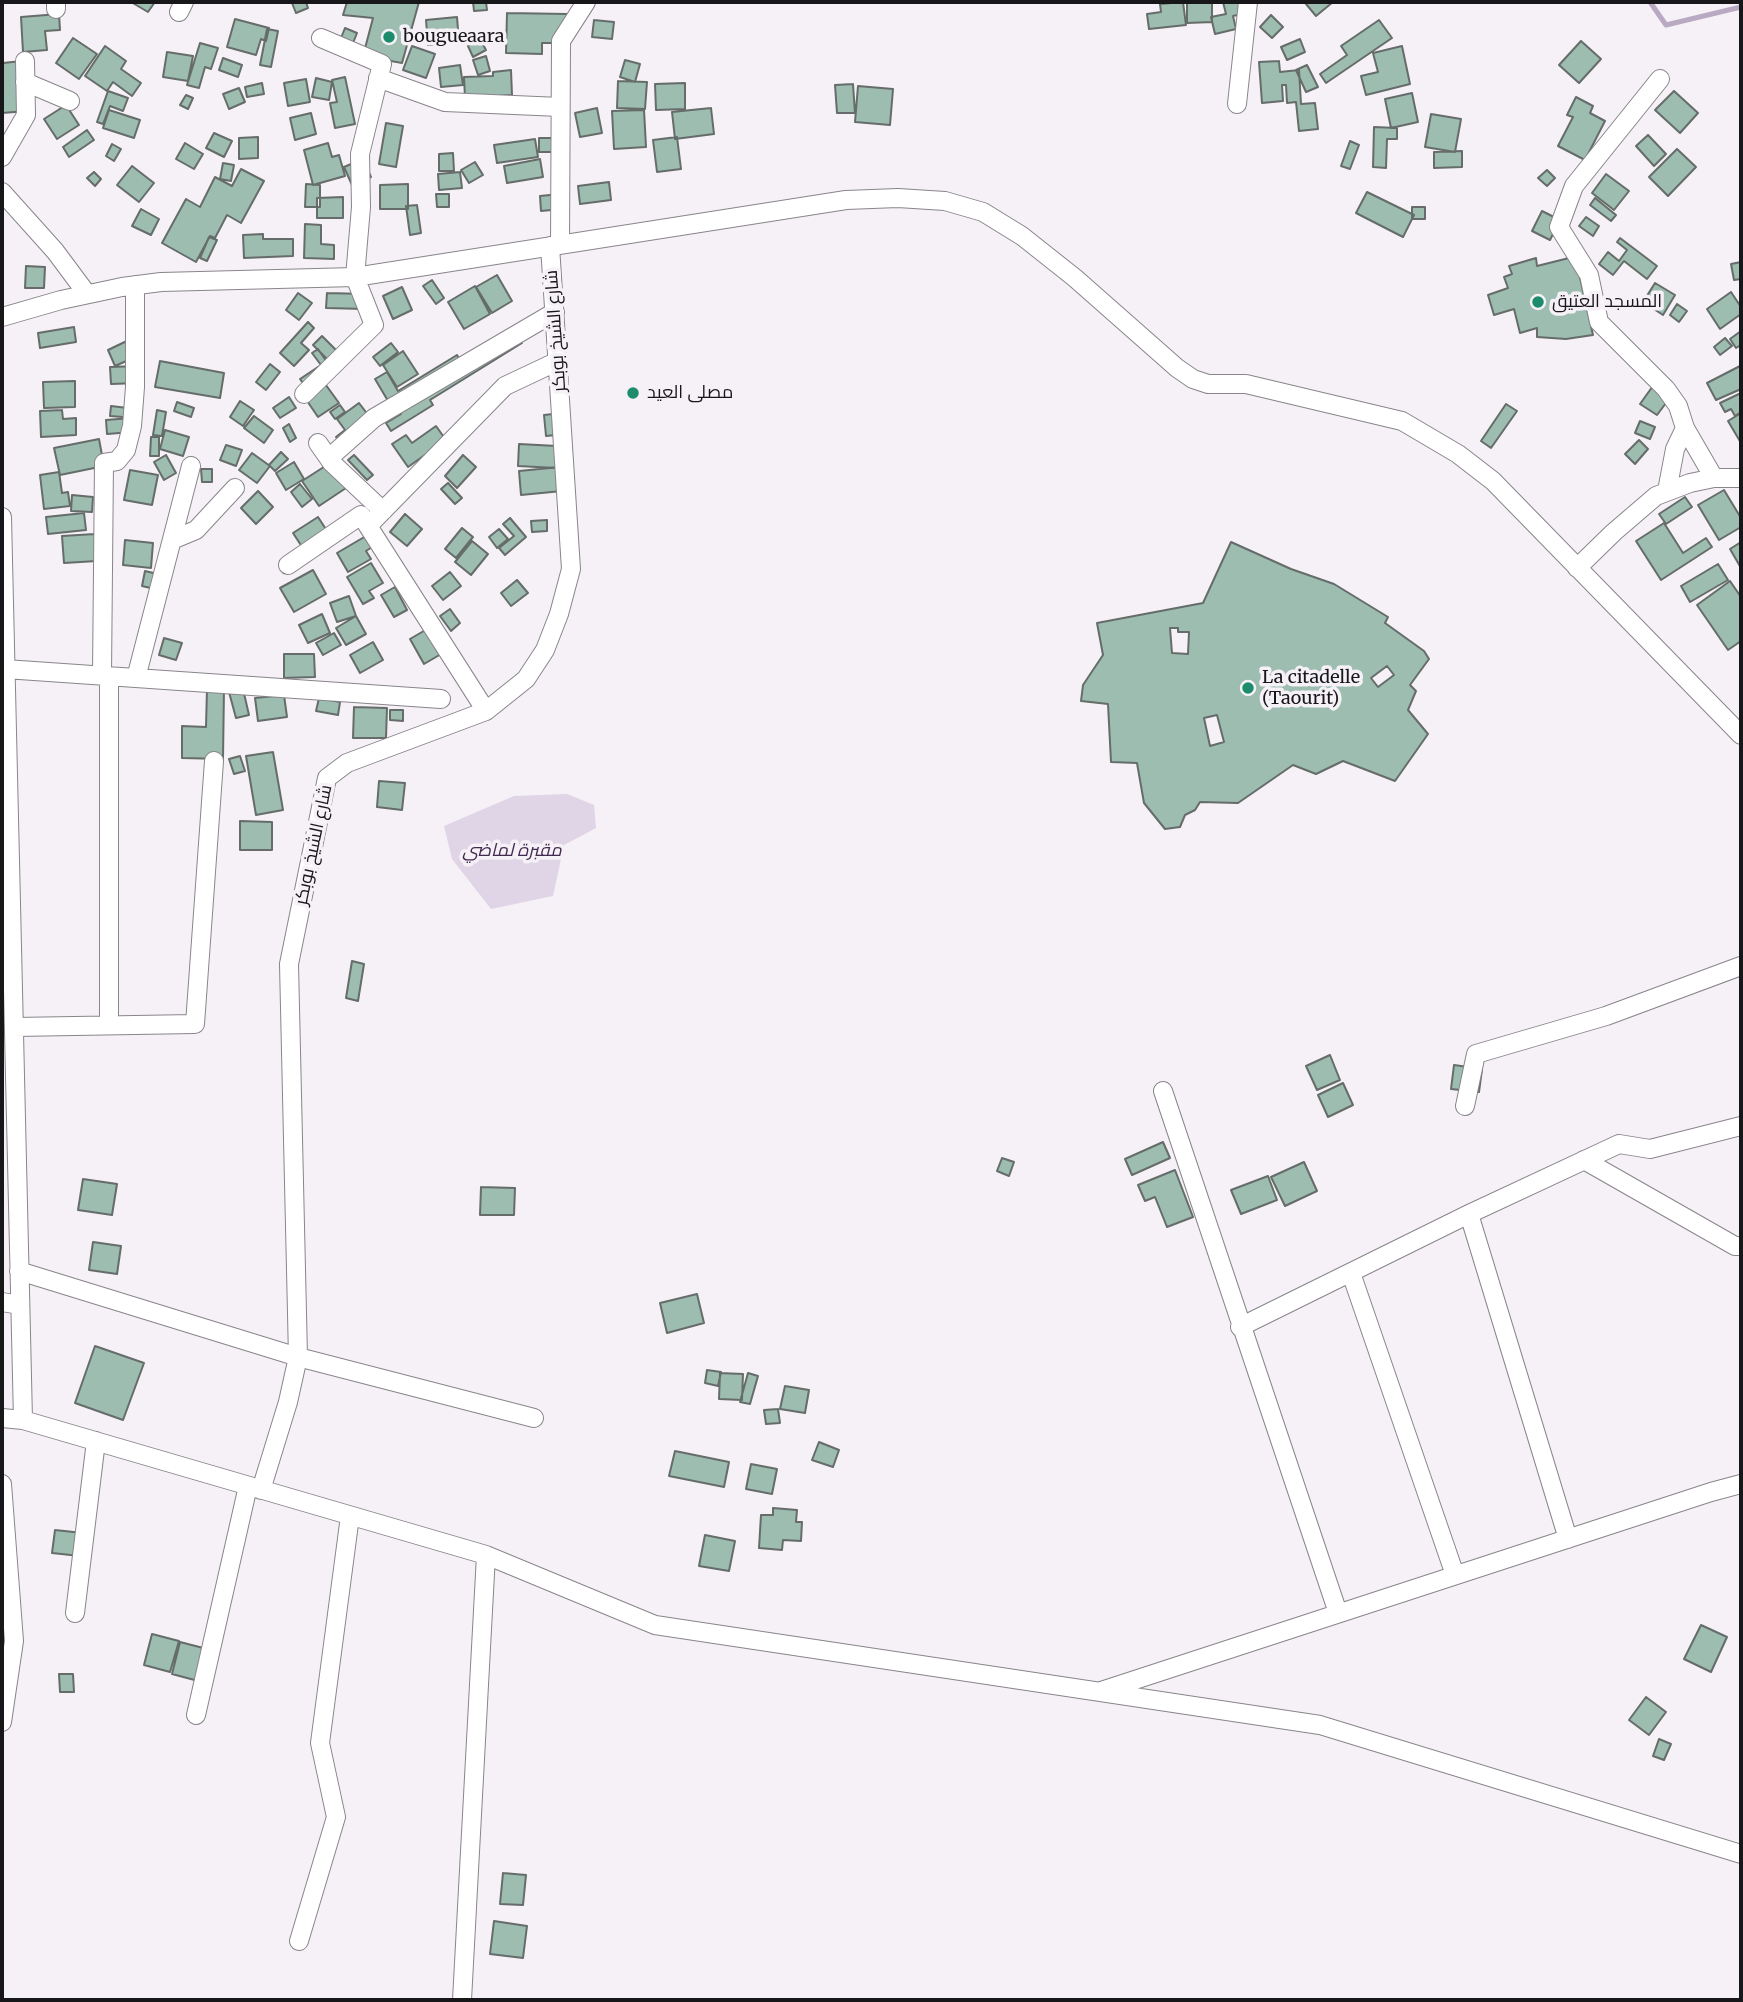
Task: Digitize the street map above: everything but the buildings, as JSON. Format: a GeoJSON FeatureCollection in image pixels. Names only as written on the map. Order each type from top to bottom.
{"type":"FeatureCollection","features":[{"type":"Feature","properties":{"kind":"street","name":"شارع الشيخ بوبكر"},"geometry":{"type":"LineString","coordinates":[[195,1715],[254,1488],[288,1402],[298,1357],[289,964],[327,778],[347,763],[486,711],[526,679],[545,650],[559,614],[571,569],[555,312],[555,245],[561,41],[586,2]]}},
{"type":"Feature","properties":{"kind":"street"},"geometry":{"type":"LineString","coordinates":[[1237,104],[1248,2]]}},
{"type":"Feature","properties":{"kind":"street"},"geometry":{"type":"LineString","coordinates":[[304,394],[374,325],[355,277],[361,207],[360,154],[382,64],[321,38]]}},
{"type":"Feature","properties":{"kind":"street"},"geometry":{"type":"LineString","coordinates":[[2,157],[26,115],[25,61]]}},
{"type":"Feature","properties":{"kind":"street"},"geometry":{"type":"LineString","coordinates":[[378,78],[445,102],[561,107]]}},
{"type":"Feature","properties":{"kind":"street"},"geometry":{"type":"LineString","coordinates":[[1660,79],[1574,186],[1559,227],[1589,275],[1599,322],[1666,389],[1678,406],[1685,428],[1714,478]]}},
{"type":"Feature","properties":{"kind":"street"},"geometry":{"type":"LineString","coordinates":[[25,82],[70,101]]}},
{"type":"Feature","properties":{"kind":"street"},"geometry":{"type":"LineString","coordinates":[[2,191],[55,251],[88,294]]}},
{"type":"Feature","properties":{"kind":"street"},"geometry":{"type":"LineString","coordinates":[[2,317],[88,294],[135,285],[355,277],[846,200],[898,198],[945,201],[983,212],[1022,236],[1193,379],[1209,384],[1246,384],[1361,411],[1402,421],[1429,435],[1493,481],[1741,735]]}},
{"type":"Feature","properties":{"kind":"street"},"geometry":{"type":"LineString","coordinates":[[108,1026],[104,463],[117,461],[126,450],[132,426],[135,387],[135,285]]}},
{"type":"Feature","properties":{"kind":"street"},"geometry":{"type":"LineString","coordinates":[[329,458],[374,418],[555,312]]}},
{"type":"Feature","properties":{"kind":"street"},"geometry":{"type":"LineString","coordinates":[[368,526],[505,386],[558,361]]}},
{"type":"Feature","properties":{"kind":"street"},"geometry":{"type":"LineString","coordinates":[[1667,492],[1675,449],[1685,428]]}},
{"type":"Feature","properties":{"kind":"street"},"geometry":{"type":"LineString","coordinates":[[318,443],[329,458],[383,510]]}},
{"type":"Feature","properties":{"kind":"street"},"geometry":{"type":"LineString","coordinates":[[136,678],[191,466]]}},
{"type":"Feature","properties":{"kind":"street"},"geometry":{"type":"LineString","coordinates":[[1577,568],[1656,496],[1690,483],[1714,478],[1741,478]]}},
{"type":"Feature","properties":{"kind":"street"},"geometry":{"type":"LineString","coordinates":[[172,540],[196,530],[235,488]]}},
{"type":"Feature","properties":{"kind":"street"},"geometry":{"type":"LineString","coordinates":[[288,565],[361,515],[486,711]]}},
{"type":"Feature","properties":{"kind":"street"},"geometry":{"type":"LineString","coordinates":[[2,517],[7,984],[14,1027],[23,1420]]}},
{"type":"Feature","properties":{"kind":"street"},"geometry":{"type":"LineString","coordinates":[[5,668],[441,699]]}},
{"type":"Feature","properties":{"kind":"street"},"geometry":{"type":"LineString","coordinates":[[14,1027],[195,1024],[214,761]]}},
{"type":"Feature","properties":{"kind":"street"},"geometry":{"type":"LineString","coordinates":[[1465,1106],[1476,1054],[1606,1016],[1741,966]]}},
{"type":"Feature","properties":{"kind":"street"},"geometry":{"type":"LineString","coordinates":[[1163,1091],[1338,1614]]}},
{"type":"Feature","properties":{"kind":"street"},"geometry":{"type":"LineString","coordinates":[[1240,1327],[1469,1214],[1619,1144],[1650,1149],[1741,1126]]}},
{"type":"Feature","properties":{"kind":"street"},"geometry":{"type":"LineString","coordinates":[[1584,1160],[1741,1246]]}},
{"type":"Feature","properties":{"kind":"street"},"geometry":{"type":"LineString","coordinates":[[1469,1214],[1568,1539]]}},
{"type":"Feature","properties":{"kind":"street"},"geometry":{"type":"LineString","coordinates":[[19,1271],[298,1357],[534,1418]]}},
{"type":"Feature","properties":{"kind":"street"},"geometry":{"type":"LineString","coordinates":[[1351,1273],[1455,1575]]}},
{"type":"Feature","properties":{"kind":"street"},"geometry":{"type":"LineString","coordinates":[[2,1302],[20,1305]]}},
{"type":"Feature","properties":{"kind":"street"},"geometry":{"type":"LineString","coordinates":[[2,1418],[23,1420],[486,1555],[654,1625],[1320,1725],[1741,1854]]}},
{"type":"Feature","properties":{"kind":"street"},"geometry":{"type":"LineString","coordinates":[[75,1613],[96,1441]]}},
{"type":"Feature","properties":{"kind":"street"},"geometry":{"type":"LineString","coordinates":[[2,1484],[15,1641],[2,1722]]}},
{"type":"Feature","properties":{"kind":"street"},"geometry":{"type":"LineString","coordinates":[[1098,1692],[1741,1484]]}},
{"type":"Feature","properties":{"kind":"street"},"geometry":{"type":"LineString","coordinates":[[299,1941],[336,1817],[320,1743],[350,1516]]}},
{"type":"Feature","properties":{"kind":"street"},"geometry":{"type":"LineString","coordinates":[[462,2000],[486,1555]]}},
{"type":"Feature","properties":{"kind":"green space","name":"مقبرة لماضي"},"geometry":{"type":"Polygon","coordinates":[[[567,794],[594,805],[596,828],[564,845],[553,896],[491,909],[452,859],[444,826],[514,796],[567,794]]]}},
{"type":"Feature","properties":{"kind":"waterway"},"geometry":{"type":"LineString","coordinates":[[1650,2],[1666,25],[1741,7]]}},
{"type":"Feature","properties":{"kind":"place","name":"bougueaara"},"geometry":{"type":"Point","coordinates":[389,37]}},
{"type":"Feature","properties":{"kind":"place","name":"المسجد العتيق"},"geometry":{"type":"Point","coordinates":[1538,302]}},
{"type":"Feature","properties":{"kind":"place","name":"مصلى العيد"},"geometry":{"type":"Point","coordinates":[633,393]}},
{"type":"Feature","properties":{"kind":"place","name":"La citadelle (Taourit)"},"geometry":{"type":"Point","coordinates":[1248,688]}}]}
